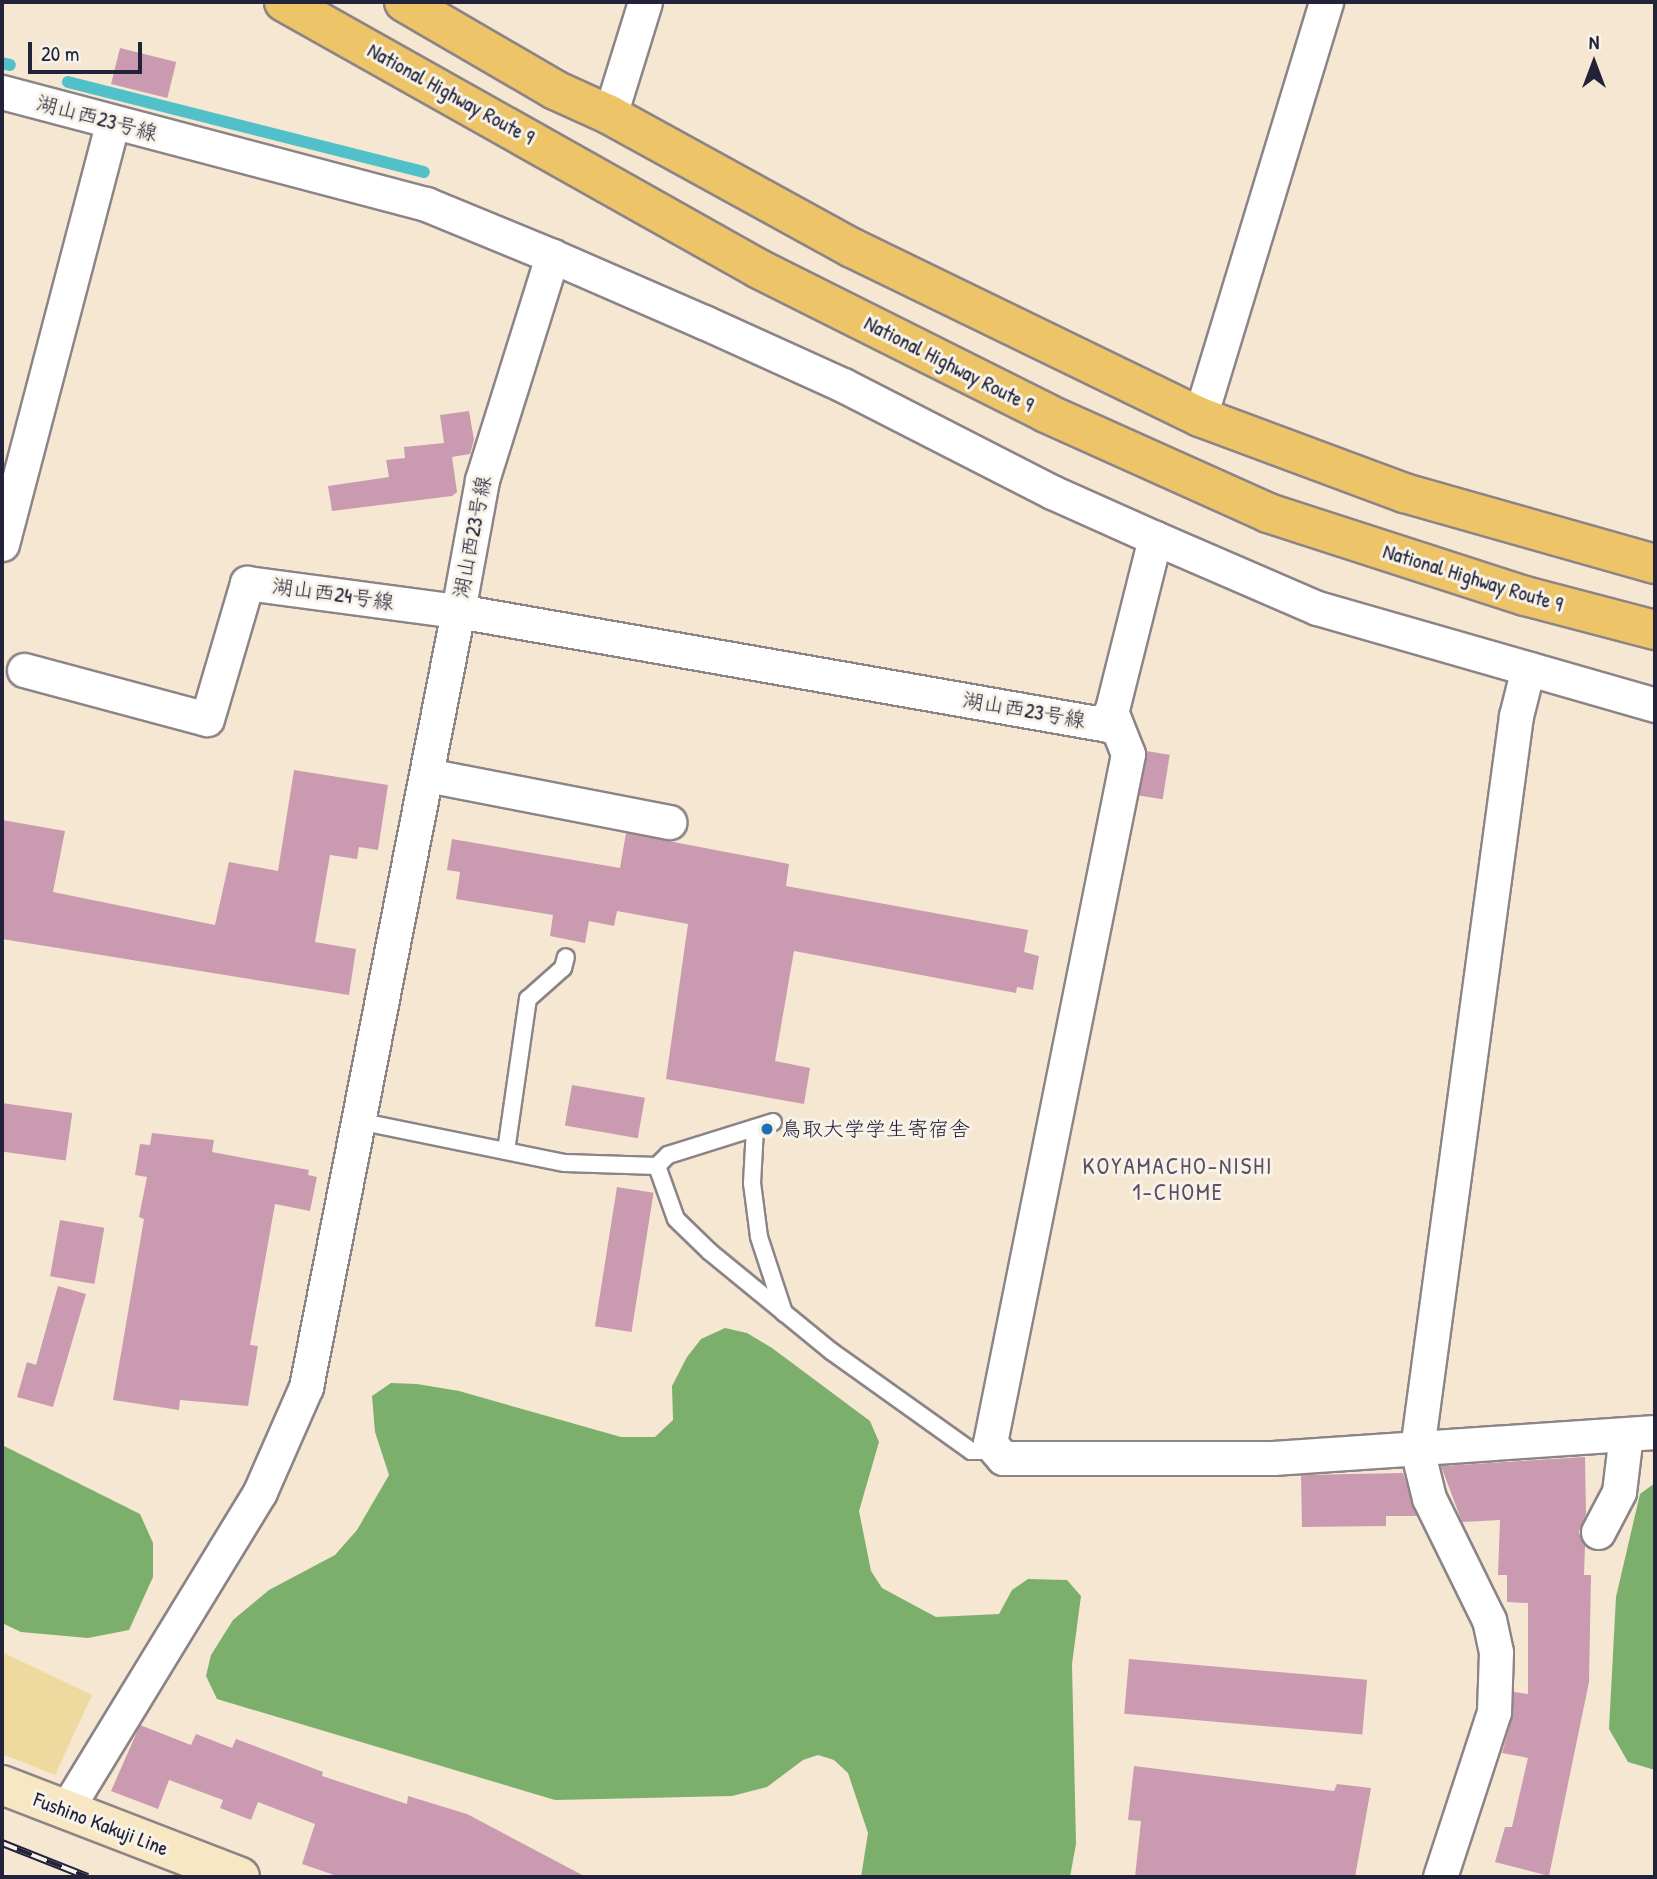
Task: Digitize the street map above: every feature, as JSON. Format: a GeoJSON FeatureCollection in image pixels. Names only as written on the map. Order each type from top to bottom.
{"type":"FeatureCollection","features":[{"type":"Feature","properties":{"kind":"highway","name":"National Highway Route 9"},"geometry":{"type":"LineString","coordinates":[[284,2],[759,269],[1046,413],[1268,513],[1525,596],[1655,630]]}},
{"type":"Feature","properties":{"kind":"highway"},"geometry":{"type":"LineString","coordinates":[[404,2],[555,90],[610,115],[852,248],[1200,417],[1404,493],[1655,565]]}},
{"type":"Feature","properties":{"kind":"main road","name":"Fushino Kakuji Line"},"geometry":{"type":"LineString","coordinates":[[2,1785],[240,1877]]}},
{"type":"Feature","properties":{"kind":"street"},"geometry":{"type":"LineString","coordinates":[[610,115],[645,2]]}},
{"type":"Feature","properties":{"kind":"street"},"geometry":{"type":"LineString","coordinates":[[1200,417],[1326,2]]}},
{"type":"Feature","properties":{"kind":"street","name":"湖山西23号線"},"geometry":{"type":"LineString","coordinates":[[2,92],[426,204],[552,256],[843,385],[1052,492],[1155,538],[1108,725],[458,611],[482,480],[552,256]]}},
{"type":"Feature","properties":{"kind":"street"},"geometry":{"type":"LineString","coordinates":[[2,544],[113,122]]}},
{"type":"Feature","properties":{"kind":"street"},"geometry":{"type":"LineString","coordinates":[[1155,538],[1317,608],[1655,705]]}},
{"type":"Feature","properties":{"kind":"street","name":"湖山西24号線"},"geometry":{"type":"LineString","coordinates":[[24,670],[207,719],[247,583],[458,611]]}},
{"type":"Feature","properties":{"kind":"street"},"geometry":{"type":"LineString","coordinates":[[66,1810],[260,1492],[306,1387],[458,611]]}},
{"type":"Feature","properties":{"kind":"street"},"geometry":{"type":"LineString","coordinates":[[1440,1877],[1494,1712],[1496,1652],[1489,1619],[1429,1498],[1417,1450],[1514,729],[1528,668]]}},
{"type":"Feature","properties":{"kind":"street"},"geometry":{"type":"LineString","coordinates":[[1111,711],[1128,754],[990,1443],[1003,1458],[1273,1458],[1641,1433],[1619,1492],[1598,1532]]}},
{"type":"Feature","properties":{"kind":"street"},"geometry":{"type":"LineString","coordinates":[[427,775],[669,822]]}},
{"type":"Feature","properties":{"kind":"lane"},"geometry":{"type":"LineString","coordinates":[[506,1150],[528,999],[563,968],[566,957]]}},
{"type":"Feature","properties":{"kind":"lane"},"geometry":{"type":"LineString","coordinates":[[358,1121],[565,1163],[656,1166],[668,1155],[773,1122]]}},
{"type":"Feature","properties":{"kind":"lane"},"geometry":{"type":"LineString","coordinates":[[755,1128],[752,1183],[759,1237],[785,1314]]}},
{"type":"Feature","properties":{"kind":"lane"},"geometry":{"type":"LineString","coordinates":[[656,1166],[676,1219],[785,1314],[971,1451],[997,1451]]}},
{"type":"Feature","properties":{"kind":"green space"},"geometry":{"type":"Polygon","coordinates":[[[725,1328],[747,1333],[772,1348],[870,1421],[879,1442],[859,1511],[871,1571],[882,1588],[936,1617],[999,1614],[1012,1590],[1028,1579],[1067,1580],[1081,1596],[1072,1664],[1076,1844],[1070,1877],[861,1877],[868,1833],[848,1773],[834,1760],[818,1755],[803,1760],[767,1787],[732,1796],[555,1800],[217,1699],[206,1676],[211,1655],[233,1620],[269,1590],[335,1555],[357,1530],[389,1475],[375,1432],[372,1396],[391,1383],[417,1384],[459,1391],[621,1437],[655,1437],[673,1420],[672,1386],[687,1357],[701,1339],[725,1328]]]}},
{"type":"Feature","properties":{"kind":"green space"},"geometry":{"type":"Polygon","coordinates":[[[2,1445],[140,1514],[153,1543],[153,1577],[129,1630],[88,1638],[21,1632],[2,1623],[2,1445]]]}},
{"type":"Feature","properties":{"kind":"green space"},"geometry":{"type":"Polygon","coordinates":[[[1655,1483],[1655,1770],[1628,1762],[1609,1729],[1616,1597],[1640,1494],[1655,1483]]]}},
{"type":"Feature","properties":{"kind":"sand"},"geometry":{"type":"Polygon","coordinates":[[[2,1652],[92,1695],[55,1775],[2,1754],[2,1652]]]}},
{"type":"Feature","properties":{"kind":"building"},"geometry":{"type":"Polygon","coordinates":[[[120,48],[176,62],[167,98],[111,84],[120,48]]]}},
{"type":"Feature","properties":{"kind":"building"},"geometry":{"type":"Polygon","coordinates":[[[469,411],[474,440],[470,454],[452,457],[457,492],[452,496],[332,511],[328,486],[389,477],[386,460],[405,458],[404,447],[444,443],[440,415],[469,411]]]}},
{"type":"Feature","properties":{"kind":"building"},"geometry":{"type":"Polygon","coordinates":[[[1146,751],[1170,755],[1163,799],[1139,795],[1146,751]]]}},
{"type":"Feature","properties":{"kind":"building"},"geometry":{"type":"Polygon","coordinates":[[[294,770],[388,785],[378,850],[359,847],[357,859],[330,855],[315,942],[356,949],[349,995],[2,939],[2,820],[65,831],[53,892],[215,925],[229,862],[278,871],[294,770]]]}},
{"type":"Feature","properties":{"kind":"building"},"geometry":{"type":"Polygon","coordinates":[[[626,833],[789,864],[786,886],[1028,930],[1024,952],[1039,956],[1033,990],[1017,987],[1016,993],[794,951],[775,1061],[810,1068],[804,1104],[666,1079],[688,924],[617,911],[614,926],[589,921],[585,943],[550,936],[553,915],[456,899],[460,872],[447,870],[452,839],[620,868],[626,833]]]}},
{"type":"Feature","properties":{"kind":"building"},"geometry":{"type":"Polygon","coordinates":[[[572,1085],[645,1098],[638,1138],[565,1125],[572,1085]]]}},
{"type":"Feature","properties":{"kind":"building"},"geometry":{"type":"Polygon","coordinates":[[[2,1103],[72,1113],[66,1160],[2,1151],[2,1103]]]}},
{"type":"Feature","properties":{"kind":"building"},"geometry":{"type":"Polygon","coordinates":[[[152,1133],[214,1140],[212,1152],[309,1170],[308,1175],[317,1177],[310,1211],[275,1204],[250,1345],[258,1346],[248,1406],[180,1400],[179,1410],[113,1400],[144,1219],[139,1217],[147,1177],[135,1175],[140,1144],[150,1145],[152,1133]]]}},
{"type":"Feature","properties":{"kind":"building"},"geometry":{"type":"Polygon","coordinates":[[[617,1187],[654,1193],[631,1332],[595,1326],[617,1187]]]}},
{"type":"Feature","properties":{"kind":"building"},"geometry":{"type":"Polygon","coordinates":[[[60,1220],[104,1228],[94,1284],[50,1276],[60,1220]]]}},
{"type":"Feature","properties":{"kind":"building"},"geometry":{"type":"Polygon","coordinates":[[[58,1286],[86,1294],[53,1407],[17,1397],[27,1362],[36,1365],[58,1286]]]}},
{"type":"Feature","properties":{"kind":"building"},"geometry":{"type":"Polygon","coordinates":[[[1585,1457],[1586,1514],[1579,1532],[1585,1545],[1584,1575],[1591,1575],[1589,1682],[1549,1876],[1495,1862],[1505,1827],[1512,1827],[1528,1758],[1502,1753],[1512,1718],[1514,1692],[1528,1694],[1528,1603],[1507,1602],[1507,1575],[1498,1575],[1500,1520],[1462,1522],[1441,1466],[1585,1457]]]}},
{"type":"Feature","properties":{"kind":"building"},"geometry":{"type":"Polygon","coordinates":[[[1403,1473],[1417,1516],[1386,1516],[1386,1526],[1302,1527],[1301,1475],[1403,1473]]]}},
{"type":"Feature","properties":{"kind":"building"},"geometry":{"type":"Polygon","coordinates":[[[1129,1659],[1367,1680],[1362,1735],[1124,1714],[1129,1659]]]}},
{"type":"Feature","properties":{"kind":"building"},"geometry":{"type":"Polygon","coordinates":[[[140,1725],[191,1745],[196,1734],[232,1748],[236,1739],[323,1772],[322,1776],[407,1804],[408,1796],[467,1814],[586,1877],[340,1877],[302,1864],[315,1824],[258,1802],[251,1820],[220,1808],[223,1800],[169,1780],[158,1809],[111,1791],[140,1725]]]}},
{"type":"Feature","properties":{"kind":"building"},"geometry":{"type":"Polygon","coordinates":[[[1134,1766],[1334,1791],[1337,1784],[1371,1788],[1355,1877],[1135,1877],[1141,1821],[1128,1820],[1134,1766]]]}},
{"type":"Feature","properties":{"kind":"waterway"},"geometry":{"type":"LineString","coordinates":[[2,63],[10,65]]}},
{"type":"Feature","properties":{"kind":"waterway"},"geometry":{"type":"LineString","coordinates":[[68,82],[424,172]]}},
{"type":"Feature","properties":{"kind":"railway"},"geometry":{"type":"LineString","coordinates":[[2,1843],[88,1877]]}},
{"type":"Feature","properties":{"kind":"place","name":"鳥取大学学生寄宿舎"},"geometry":{"type":"Point","coordinates":[767,1129]}},
{"type":"Feature","properties":{"kind":"district","name":"KOYAMACHO-NISHI 1-CHOME"},"geometry":{"type":"Point","coordinates":[1178,1179]}}]}
